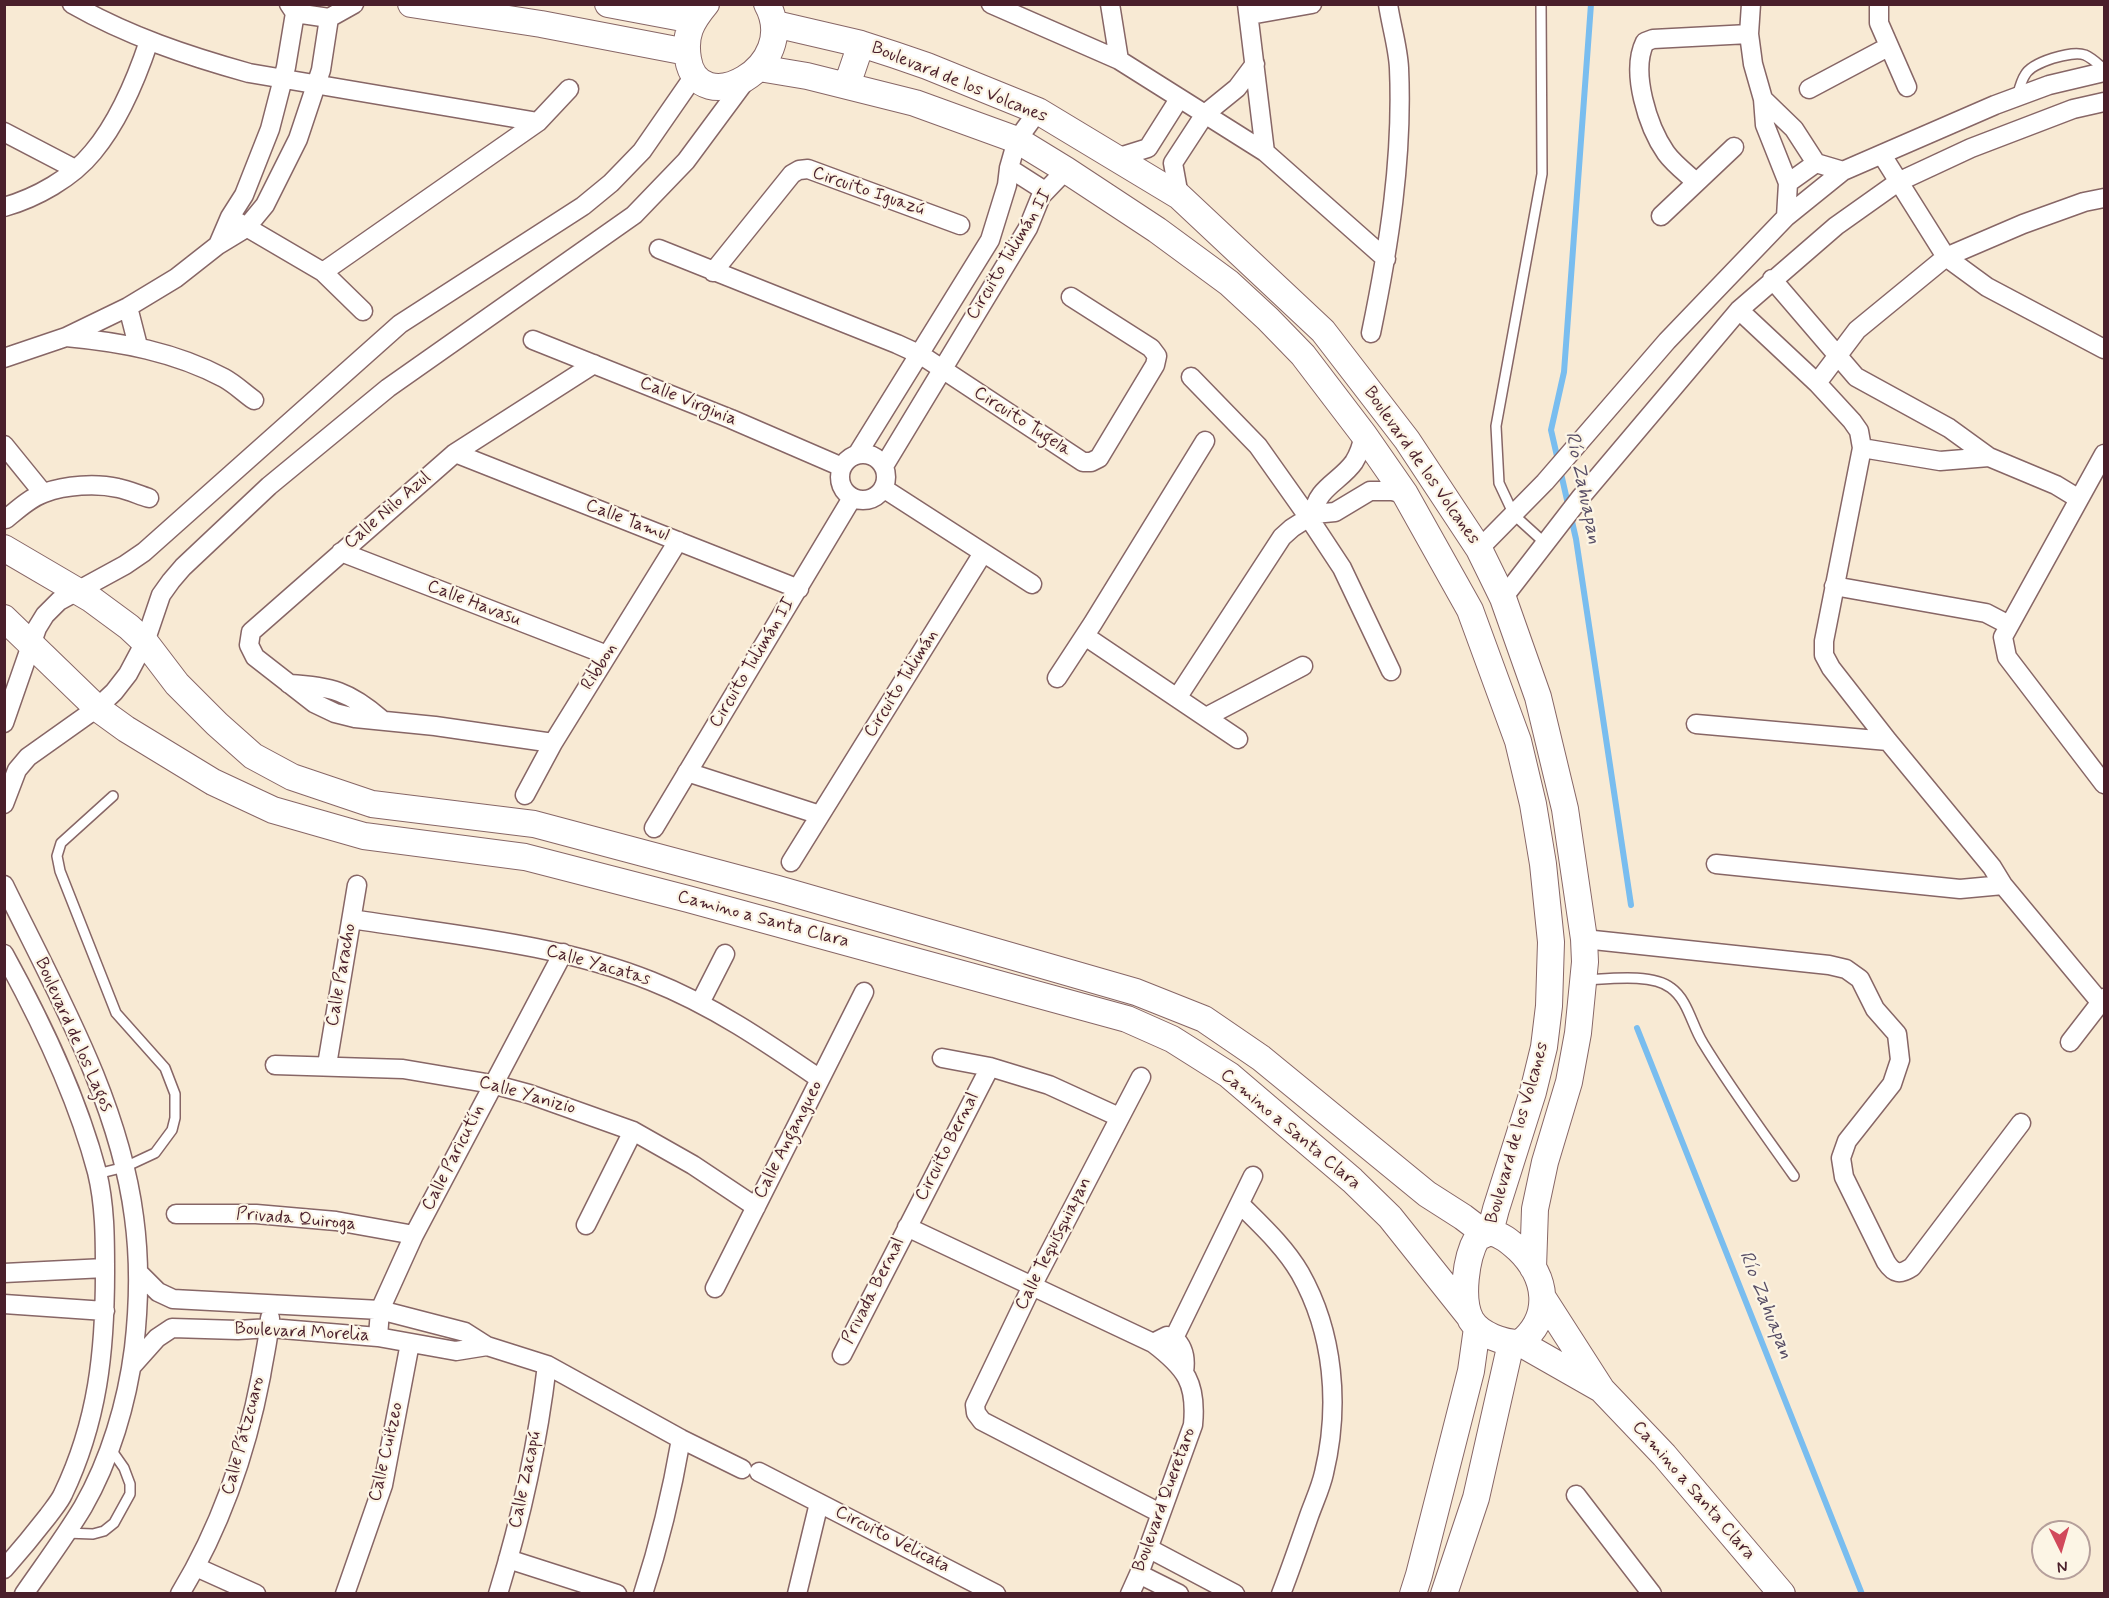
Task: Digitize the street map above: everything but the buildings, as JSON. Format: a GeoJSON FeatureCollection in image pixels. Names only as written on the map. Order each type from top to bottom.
{"type":"FeatureCollection","features":[{"type":"Feature","properties":{"kind":"street"},"geometry":{"type":"LineString","coordinates":[[72,4],[104,22],[148,41],[249,73],[538,122]]}},
{"type":"Feature","properties":{"kind":"street"},"geometry":{"type":"LineString","coordinates":[[218,245],[230,217],[244,195],[270,129],[283,79],[292,9],[329,18],[354,4]]}},
{"type":"Feature","properties":{"kind":"street"},"geometry":{"type":"LineString","coordinates":[[411,4],[542,14],[690,64],[708,86],[722,87],[752,74]]}},
{"type":"Feature","properties":{"kind":"street"},"geometry":{"type":"LineString","coordinates":[[4,723],[31,643],[45,615],[58,601],[125,565],[144,552],[400,324],[583,206],[611,183],[642,152],[690,64],[687,38],[699,12],[608,4]]}},
{"type":"Feature","properties":{"kind":"street"},"geometry":{"type":"LineString","coordinates":[[991,4],[1119,60],[1265,152],[1386,259]]}},
{"type":"Feature","properties":{"kind":"street"},"geometry":{"type":"LineString","coordinates":[[1110,4],[1119,60]]}},
{"type":"Feature","properties":{"kind":"street"},"geometry":{"type":"LineString","coordinates":[[1265,152],[1249,10],[1312,4]]}},
{"type":"Feature","properties":{"kind":"street"},"geometry":{"type":"LineString","coordinates":[[1371,333],[1386,259],[1398,162],[1399,66],[1388,4]]}},
{"type":"Feature","properties":{"kind":"street"},"geometry":{"type":"LineString","coordinates":[[1751,4],[1749,34],[1753,64],[1763,99],[1765,125],[1788,183],[1786,217]]}},
{"type":"Feature","properties":{"kind":"street"},"geometry":{"type":"LineString","coordinates":[[1879,4],[1879,22],[1907,87]]}},
{"type":"Feature","properties":{"kind":"street"},"geometry":{"type":"LineString","coordinates":[[4,804],[11,765],[28,757],[97,708],[114,692],[128,674],[145,642],[162,595],[171,580],[269,486],[388,388],[634,214],[686,161],[772,44],[772,12]]}},
{"type":"Feature","properties":{"kind":"street","name":"Boulevard de los Volcanes"},"geometry":{"type":"LineString","coordinates":[[772,12],[927,66],[1038,111],[1179,196],[1323,331],[1407,440],[1479,549],[1503,598],[1538,697],[1565,809],[1584,939],[1584,980],[1575,1052],[1545,1162],[1535,1209],[1533,1268]]}},
{"type":"Feature","properties":{"kind":"street"},"geometry":{"type":"LineString","coordinates":[[4,358],[66,337],[128,307],[176,278],[218,245],[246,228],[266,205],[298,139],[321,70],[329,18]]}},
{"type":"Feature","properties":{"kind":"street"},"geometry":{"type":"LineString","coordinates":[[1696,182],[1667,155],[1658,138],[1643,100],[1640,77],[1641,51],[1645,42],[1653,39],[1749,34]]}},
{"type":"Feature","properties":{"kind":"street"},"geometry":{"type":"LineString","coordinates":[[4,207],[23,202],[75,169],[93,153],[127,98],[148,41]]}},
{"type":"Feature","properties":{"kind":"street"},"geometry":{"type":"LineString","coordinates":[[847,85],[861,44]]}},
{"type":"Feature","properties":{"kind":"street"},"geometry":{"type":"LineString","coordinates":[[1809,89],[1888,47]]}},
{"type":"Feature","properties":{"kind":"street"},"geometry":{"type":"LineString","coordinates":[[1179,196],[1173,163],[1205,114],[1237,88],[1255,64]]}},
{"type":"Feature","properties":{"kind":"street"},"geometry":{"type":"LineString","coordinates":[[915,103],[927,66]]}},
{"type":"Feature","properties":{"kind":"street"},"geometry":{"type":"LineString","coordinates":[[1479,549],[1545,482],[1667,341],[1786,217],[1843,171],[2049,84],[2104,70]]}},
{"type":"Feature","properties":{"kind":"street","name":"Boulevard de los Volcanes"},"geometry":{"type":"LineString","coordinates":[[752,74],[807,76],[915,103],[1017,140],[1066,170],[1157,230],[1229,283],[1303,355],[1364,435],[1405,494],[1470,610],[1518,741],[1533,804],[1543,864],[1551,942],[1549,1006],[1544,1047],[1529,1104],[1487,1232]]}},
{"type":"Feature","properties":{"kind":"street"},"geometry":{"type":"LineString","coordinates":[[323,272],[538,122],[569,88]]}},
{"type":"Feature","properties":{"kind":"street"},"geometry":{"type":"LineString","coordinates":[[1116,158],[1148,148],[1179,99]]}},
{"type":"Feature","properties":{"kind":"street"},"geometry":{"type":"LineString","coordinates":[[1763,99],[1794,129],[1816,163],[1843,171]]}},
{"type":"Feature","properties":{"kind":"street"},"geometry":{"type":"LineString","coordinates":[[1503,598],[1581,497],[1739,310],[1772,279],[1836,226],[1898,182],[1971,148],[2073,109],[2104,102]]}},
{"type":"Feature","properties":{"kind":"street","name":"Circuito Tulimán II"},"geometry":{"type":"LineString","coordinates":[[858,453],[921,355],[990,240],[1017,140],[1038,111]]}},
{"type":"Feature","properties":{"kind":"street"},"geometry":{"type":"LineString","coordinates":[[4,132],[75,169]]}},
{"type":"Feature","properties":{"kind":"street"},"geometry":{"type":"LineString","coordinates":[[1661,216],[1734,147]]}},
{"type":"Feature","properties":{"kind":"street"},"geometry":{"type":"LineString","coordinates":[[1148,148],[1173,163]]}},
{"type":"Feature","properties":{"kind":"street"},"geometry":{"type":"LineString","coordinates":[[1882,155],[1947,257],[1987,287],[2104,349]]}},
{"type":"Feature","properties":{"kind":"street"},"geometry":{"type":"LineString","coordinates":[[1788,183],[1816,163]]}},
{"type":"Feature","properties":{"kind":"street"},"geometry":{"type":"LineString","coordinates":[[1009,168],[1046,191]]}},
{"type":"Feature","properties":{"kind":"street","name":"Circuito Iguazú"},"geometry":{"type":"LineString","coordinates":[[713,272],[792,174],[799,170],[808,169],[960,225]]}},
{"type":"Feature","properties":{"kind":"street","name":"Circuito Tulimán II"},"geometry":{"type":"LineString","coordinates":[[884,466],[1028,228],[1037,203],[1066,170]]}},
{"type":"Feature","properties":{"kind":"street"},"geometry":{"type":"LineString","coordinates":[[1817,383],[1839,357],[1857,330],[1947,257],[2023,224],[2084,202],[2104,198]]}},
{"type":"Feature","properties":{"kind":"street"},"geometry":{"type":"LineString","coordinates":[[230,217],[323,272],[363,311]]}},
{"type":"Feature","properties":{"kind":"street"},"geometry":{"type":"LineString","coordinates":[[990,240],[1011,255]]}},
{"type":"Feature","properties":{"kind":"street"},"geometry":{"type":"LineString","coordinates":[[659,249],[897,344],[921,355],[942,369]]}},
{"type":"Feature","properties":{"kind":"street"},"geometry":{"type":"LineString","coordinates":[[1772,279],[1856,377],[1948,428],[1989,457],[2056,486],[2079,500]]}},
{"type":"Feature","properties":{"kind":"street","name":"Circuito Tugela"},"geometry":{"type":"LineString","coordinates":[[942,369],[1083,462],[1091,462],[1099,458],[1155,365],[1157,356],[1151,348],[1071,297]]}},
{"type":"Feature","properties":{"kind":"street"},"geometry":{"type":"LineString","coordinates":[[128,307],[138,346]]}},
{"type":"Feature","properties":{"kind":"street"},"geometry":{"type":"LineString","coordinates":[[1739,310],[1817,383],[1859,431],[1862,448],[1834,586],[1824,641],[1824,655],[1831,668],[1992,867],[2003,885],[2103,1000],[2070,1042]]}},
{"type":"Feature","properties":{"kind":"street"},"geometry":{"type":"LineString","coordinates":[[66,337],[138,346],[183,360],[225,379],[254,400]]}},
{"type":"Feature","properties":{"kind":"street","name":"Calle Virginia"},"geometry":{"type":"LineString","coordinates":[[533,340],[731,419],[842,467]]}},
{"type":"Feature","properties":{"kind":"street","name":"Calle Nilo Azul"},"geometry":{"type":"LineString","coordinates":[[553,743],[381,719],[355,718],[335,712],[314,703],[255,657],[249,645],[251,632],[455,453],[594,364]]}},
{"type":"Feature","properties":{"kind":"street"},"geometry":{"type":"LineString","coordinates":[[1191,377],[1258,446],[1311,516],[1342,568],[1391,671]]}},
{"type":"Feature","properties":{"kind":"street"},"geometry":{"type":"LineString","coordinates":[[1311,516],[1318,496],[1353,463],[1364,435]]}},
{"type":"Feature","properties":{"kind":"street"},"geometry":{"type":"LineString","coordinates":[[1057,678],[1205,441]]}},
{"type":"Feature","properties":{"kind":"street"},"geometry":{"type":"LineString","coordinates":[[4,445],[43,493]]}},
{"type":"Feature","properties":{"kind":"street"},"geometry":{"type":"LineString","coordinates":[[1862,448],[1940,461],[1989,457]]}},
{"type":"Feature","properties":{"kind":"street","name":"Calle Tamul"},"geometry":{"type":"LineString","coordinates":[[455,453],[799,589]]}},
{"type":"Feature","properties":{"kind":"street"},"geometry":{"type":"LineString","coordinates":[[858,453],[873,455],[884,466],[886,480],[880,494],[866,501],[852,498],[841,488],[839,473],[845,460],[858,453]]}},
{"type":"Feature","properties":{"kind":"street"},"geometry":{"type":"LineString","coordinates":[[2104,453],[2003,637],[2007,657],[2104,784]]}},
{"type":"Feature","properties":{"kind":"street"},"geometry":{"type":"LineString","coordinates":[[1353,463],[1370,491]]}},
{"type":"Feature","properties":{"kind":"street"},"geometry":{"type":"LineString","coordinates":[[6,519],[24,504],[43,493],[65,488],[117,487],[149,498]]}},
{"type":"Feature","properties":{"kind":"street"},"geometry":{"type":"LineString","coordinates":[[883,488],[1032,584]]}},
{"type":"Feature","properties":{"kind":"street"},"geometry":{"type":"LineString","coordinates":[[1177,698],[1282,537],[1311,516],[1335,512],[1370,491],[1392,491],[1405,494]]}},
{"type":"Feature","properties":{"kind":"street","name":"Circuito Tulimán II"},"geometry":{"type":"LineString","coordinates":[[654,828],[852,498]]}},
{"type":"Feature","properties":{"kind":"street","name":"Ribbon"},"geometry":{"type":"LineString","coordinates":[[525,795],[553,743],[678,541]]}},
{"type":"Feature","properties":{"kind":"street","name":"Camino a Santa Clara"},"geometry":{"type":"LineString","coordinates":[[4,548],[110,612],[145,642],[177,684],[217,724],[253,756],[292,777],[372,804],[534,824],[778,890],[1125,989],[1204,1019],[1261,1058],[1427,1194],[1487,1232]]}},
{"type":"Feature","properties":{"kind":"street","name":"Calle Havasu"},"geometry":{"type":"LineString","coordinates":[[341,552],[607,656]]}},
{"type":"Feature","properties":{"kind":"street","name":"Circuito Tulimán"},"geometry":{"type":"LineString","coordinates":[[791,862],[983,553]]}},
{"type":"Feature","properties":{"kind":"street"},"geometry":{"type":"LineString","coordinates":[[1834,586],[1986,613],[2009,625]]}},
{"type":"Feature","properties":{"kind":"street","name":"Camino a Santa Clara"},"geometry":{"type":"LineString","coordinates":[[4,618],[97,708],[126,729],[213,782],[273,810],[364,836],[525,857],[1127,1018],[1172,1039],[1229,1075],[1352,1180],[1390,1217],[1473,1322]]}},
{"type":"Feature","properties":{"kind":"street"},"geometry":{"type":"LineString","coordinates":[[1085,636],[1238,739]]}},
{"type":"Feature","properties":{"kind":"street"},"geometry":{"type":"LineString","coordinates":[[1206,717],[1303,666]]}},
{"type":"Feature","properties":{"kind":"street"},"geometry":{"type":"LineString","coordinates":[[1696,724],[1888,741]]}},
{"type":"Feature","properties":{"kind":"street"},"geometry":{"type":"LineString","coordinates":[[687,772],[820,815]]}},
{"type":"Feature","properties":{"kind":"street"},"geometry":{"type":"LineString","coordinates":[[1716,864],[1960,889],[2003,885]]}},
{"type":"Feature","properties":{"kind":"street","name":"Boulevard de los Lagos"},"geometry":{"type":"LineString","coordinates":[[4,885],[98,1084],[125,1167],[135,1217],[139,1273],[132,1366],[124,1403],[110,1448],[84,1506],[24,1593]]}},
{"type":"Feature","properties":{"kind":"street","name":"Calle Paracho"},"geometry":{"type":"LineString","coordinates":[[327,1065],[357,885]]}},
{"type":"Feature","properties":{"kind":"street","name":"Calle Yacatas"},"geometry":{"type":"LineString","coordinates":[[352,919],[563,953],[650,981],[700,1003],[743,1027],[820,1079]]}},
{"type":"Feature","properties":{"kind":"street"},"geometry":{"type":"LineString","coordinates":[[4,953],[29,937]]}},
{"type":"Feature","properties":{"kind":"street"},"geometry":{"type":"LineString","coordinates":[[1584,939],[1829,965],[1846,969],[1860,979],[1875,1009],[1897,1034],[1900,1060],[1892,1084],[1847,1142],[1841,1158],[1844,1176],[1886,1262],[1897,1274],[1912,1267],[2021,1123]]}},
{"type":"Feature","properties":{"kind":"street","name":"Boulevard de los Lagos"},"geometry":{"type":"LineString","coordinates":[[4,953],[63,1075],[87,1138],[104,1208],[105,1268],[101,1368],[92,1419],[63,1495],[4,1569]]}},
{"type":"Feature","properties":{"kind":"street","name":"Calle Paricutín"},"geometry":{"type":"LineString","coordinates":[[378,1337],[380,1310],[414,1235],[563,953]]}},
{"type":"Feature","properties":{"kind":"street"},"geometry":{"type":"LineString","coordinates":[[700,1003],[725,954]]}},
{"type":"Feature","properties":{"kind":"street","name":"Calle Angangueo"},"geometry":{"type":"LineString","coordinates":[[715,1288],[864,992]]}},
{"type":"Feature","properties":{"kind":"street"},"geometry":{"type":"LineString","coordinates":[[1544,1047],[1575,1052]]}},
{"type":"Feature","properties":{"kind":"street","name":"Circuito Bernal"},"geometry":{"type":"LineString","coordinates":[[942,1058],[990,1067],[1049,1085],[1119,1117]]}},
{"type":"Feature","properties":{"kind":"street","name":"Calle Yanizio"},"geometry":{"type":"LineString","coordinates":[[275,1065],[403,1069],[492,1084],[574,1109],[633,1131],[693,1165],[756,1206]]}},
{"type":"Feature","properties":{"kind":"street","name":"Circuito Bernal"},"geometry":{"type":"LineString","coordinates":[[907,1227],[990,1067]]}},
{"type":"Feature","properties":{"kind":"street","name":"Calle Tequisquiapan"},"geometry":{"type":"LineString","coordinates":[[1141,1077],[1032,1286],[975,1405],[976,1413],[982,1421],[1160,1513]]}},
{"type":"Feature","properties":{"kind":"street"},"geometry":{"type":"LineString","coordinates":[[1529,1104],[1560,1112]]}},
{"type":"Feature","properties":{"kind":"street"},"geometry":{"type":"LineString","coordinates":[[586,1225],[633,1131]]}},
{"type":"Feature","properties":{"kind":"street"},"geometry":{"type":"LineString","coordinates":[[1153,1343],[1167,1336],[1174,1338],[1253,1176]]}},
{"type":"Feature","properties":{"kind":"street"},"geometry":{"type":"LineString","coordinates":[[1240,1204],[1275,1240],[1299,1272],[1316,1307],[1332,1377],[1334,1407],[1324,1475],[1281,1593]]}},
{"type":"Feature","properties":{"kind":"street","name":"Privada Quiroga"},"geometry":{"type":"LineString","coordinates":[[176,1214],[256,1214],[336,1221],[414,1235]]}},
{"type":"Feature","properties":{"kind":"street"},"geometry":{"type":"LineString","coordinates":[[907,1227],[1153,1343],[1184,1372]]}},
{"type":"Feature","properties":{"kind":"street","name":"Privada Bernal"},"geometry":{"type":"LineString","coordinates":[[842,1354],[907,1227]]}},
{"type":"Feature","properties":{"kind":"street"},"geometry":{"type":"LineString","coordinates":[[1413,1593],[1472,1371],[1473,1322],[1466,1281],[1468,1260],[1476,1238],[1487,1232],[1509,1241],[1533,1268],[1541,1286],[1543,1298],[1539,1320],[1531,1334],[1516,1343],[1479,1487],[1447,1584],[1422,1566]]}},
{"type":"Feature","properties":{"kind":"street"},"geometry":{"type":"LineString","coordinates":[[4,1273],[105,1268]]}},
{"type":"Feature","properties":{"kind":"street"},"geometry":{"type":"LineString","coordinates":[[132,1366],[157,1338],[172,1328],[173,1299],[158,1292],[139,1273]]}},
{"type":"Feature","properties":{"kind":"street","name":"Camino a Santa Clara"},"geometry":{"type":"LineString","coordinates":[[1543,1298],[1602,1390],[1664,1455],[1782,1593]]}},
{"type":"Feature","properties":{"kind":"street","name":"Boulevard Morelia"},"geometry":{"type":"LineString","coordinates":[[173,1299],[380,1310],[465,1332],[487,1346],[547,1365],[681,1438]]}},
{"type":"Feature","properties":{"kind":"street"},"geometry":{"type":"LineString","coordinates":[[4,1304],[105,1311]]}},
{"type":"Feature","properties":{"kind":"street","name":"Calle Pátzcuaro"},"geometry":{"type":"LineString","coordinates":[[180,1593],[196,1567],[222,1512],[241,1459],[254,1414],[270,1328],[271,1304]]}},
{"type":"Feature","properties":{"kind":"street"},"geometry":{"type":"LineString","coordinates":[[1473,1322],[1516,1343]]}},
{"type":"Feature","properties":{"kind":"street","name":"Boulevard Morelia"},"geometry":{"type":"LineString","coordinates":[[172,1328],[238,1330],[270,1328],[378,1337],[456,1351],[487,1346]]}},
{"type":"Feature","properties":{"kind":"street","name":"Boulevard Queretaro"},"geometry":{"type":"LineString","coordinates":[[1130,1593],[1193,1425],[1195,1404],[1192,1388],[1184,1372],[1185,1358],[1182,1348],[1174,1338]]}},
{"type":"Feature","properties":{"kind":"street","name":"Calle Cuitzeo"},"geometry":{"type":"LineString","coordinates":[[345,1593],[382,1485],[410,1343]]}},
{"type":"Feature","properties":{"kind":"street","name":"Camino a Santa Clara"},"geometry":{"type":"LineString","coordinates":[[1516,1343],[1602,1390]]}},
{"type":"Feature","properties":{"kind":"street","name":"Calle Zacapú"},"geometry":{"type":"LineString","coordinates":[[498,1593],[532,1460],[547,1365]]}},
{"type":"Feature","properties":{"kind":"street"},"geometry":{"type":"LineString","coordinates":[[643,1593],[672,1492],[681,1438]]}},
{"type":"Feature","properties":{"kind":"street","name":"Circuito Velicata"},"geometry":{"type":"LineString","coordinates":[[681,1438],[819,1503],[976,1589],[996,1593]]}},
{"type":"Feature","properties":{"kind":"street"},"geometry":{"type":"LineString","coordinates":[[63,1495],[84,1506]]}},
{"type":"Feature","properties":{"kind":"street"},"geometry":{"type":"LineString","coordinates":[[1576,1495],[1652,1593]]}},
{"type":"Feature","properties":{"kind":"street","name":"Circuito Velicata"},"geometry":{"type":"LineString","coordinates":[[796,1593],[819,1503]]}},
{"type":"Feature","properties":{"kind":"street"},"geometry":{"type":"LineString","coordinates":[[1436,1509],[1469,1519]]}},
{"type":"Feature","properties":{"kind":"street"},"geometry":{"type":"LineString","coordinates":[[1148,1548],[1235,1593]]}},
{"type":"Feature","properties":{"kind":"street"},"geometry":{"type":"LineString","coordinates":[[508,1559],[617,1593]]}},
{"type":"Feature","properties":{"kind":"street"},"geometry":{"type":"LineString","coordinates":[[196,1567],[256,1593]]}},
{"type":"Feature","properties":{"kind":"street"},"geometry":{"type":"LineString","coordinates":[[1139,1574],[1179,1593]]}},
{"type":"Feature","properties":{"kind":"lane"},"geometry":{"type":"LineString","coordinates":[[1541,4],[1542,174],[1496,426],[1499,483],[1514,515],[1546,544]]}},
{"type":"Feature","properties":{"kind":"lane"},"geometry":{"type":"LineString","coordinates":[[2017,97],[2025,74],[2030,68],[2045,61],[2073,53],[2084,55],[2104,70]]}},
{"type":"Feature","properties":{"kind":"lane"},"geometry":{"type":"LineString","coordinates":[[97,1174],[125,1167],[155,1153],[172,1130],[175,1118],[175,1094],[165,1068],[116,1013],[60,871],[57,856],[61,843],[112,796]]}},
{"type":"Feature","properties":{"kind":"lane"},"geometry":{"type":"LineString","coordinates":[[1584,980],[1623,978],[1654,981],[1671,987],[1682,1000],[1701,1041],[1794,1176]]}},
{"type":"Feature","properties":{"kind":"lane"},"geometry":{"type":"LineString","coordinates":[[66,1533],[93,1534],[104,1531],[114,1524],[130,1494],[130,1484],[124,1468],[110,1448]]}},
{"type":"Feature","properties":{"kind":"waterway","name":"Río Zahuapan"},"geometry":{"type":"LineString","coordinates":[[1591,4],[1564,372],[1551,430],[1576,539],[1631,905]]}},
{"type":"Feature","properties":{"kind":"waterway","name":"Río Zahuapan"},"geometry":{"type":"LineString","coordinates":[[1637,1028],[1862,1594]]}}]}
